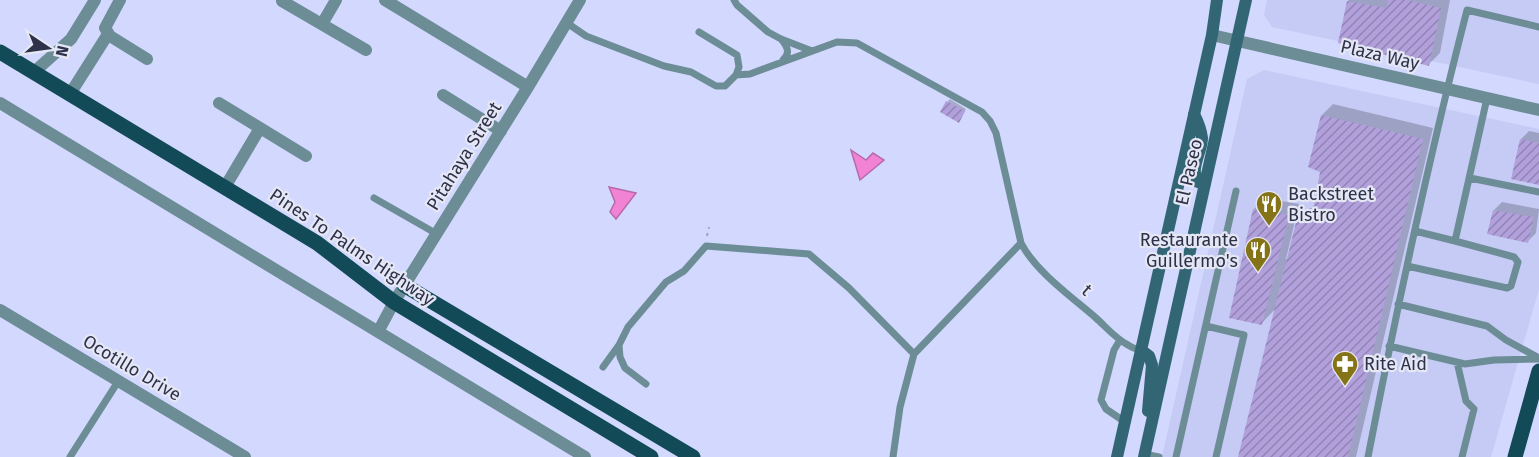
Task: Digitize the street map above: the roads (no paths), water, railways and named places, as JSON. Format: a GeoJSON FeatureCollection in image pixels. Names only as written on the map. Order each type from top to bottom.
{"type":"FeatureCollection","features":[{"type":"Feature","properties":{"kind":"main road","name":"Pines To Palms Highway"},"geometry":{"type":"LineString","coordinates":[[0,52],[317,243],[394,302],[651,457]]}},
{"type":"Feature","properties":{"kind":"main road","name":"Pines To Palms Highway"},"geometry":{"type":"LineString","coordinates":[[404,285],[693,457]]}},
{"type":"Feature","properties":{"kind":"main road"},"geometry":{"type":"LineString","coordinates":[[1515,457],[1539,371]]}},
{"type":"Feature","properties":{"kind":"street"},"geometry":{"type":"LineString","coordinates":[[34,72],[72,39],[95,0]]}},
{"type":"Feature","properties":{"kind":"street"},"geometry":{"type":"LineString","coordinates":[[120,0],[105,28],[108,34],[147,59]]}},
{"type":"Feature","properties":{"kind":"street"},"geometry":{"type":"LineString","coordinates":[[322,24],[336,0]]}},
{"type":"Feature","properties":{"kind":"street"},"geometry":{"type":"LineString","coordinates":[[385,0],[528,87]]}},
{"type":"Feature","properties":{"kind":"street","name":"Pitahaya Street"},"geometry":{"type":"LineString","coordinates":[[378,332],[404,285],[580,0]]}},
{"type":"Feature","properties":{"kind":"street","name":"El Paseo"},"geometry":{"type":"LineString","coordinates":[[1117,457],[1212,35],[1217,0]]}},
{"type":"Feature","properties":{"kind":"street","name":"El Paseo"},"geometry":{"type":"LineString","coordinates":[[1142,454],[1246,0]]}},
{"type":"Feature","properties":{"kind":"street"},"geometry":{"type":"LineString","coordinates":[[282,2],[366,50]]}},
{"type":"Feature","properties":{"kind":"street"},"geometry":{"type":"LineString","coordinates":[[70,94],[108,34]]}},
{"type":"Feature","properties":{"kind":"street","name":"Plaza Way"},"geometry":{"type":"LineString","coordinates":[[1212,35],[1539,110]]}},
{"type":"Feature","properties":{"kind":"street"},"geometry":{"type":"LineString","coordinates":[[443,94],[501,131]]}},
{"type":"Feature","properties":{"kind":"street"},"geometry":{"type":"LineString","coordinates":[[0,103],[585,457]]}},
{"type":"Feature","properties":{"kind":"street"},"geometry":{"type":"LineString","coordinates":[[219,103],[306,156]]}},
{"type":"Feature","properties":{"kind":"street"},"geometry":{"type":"LineString","coordinates":[[1194,114],[1200,124],[1202,140],[1194,174],[1198,182],[1205,184]]}},
{"type":"Feature","properties":{"kind":"street"},"geometry":{"type":"LineString","coordinates":[[225,188],[260,128]]}},
{"type":"Feature","properties":{"kind":"street","name":"Ocotillo Drive"},"geometry":{"type":"LineString","coordinates":[[0,310],[245,457]]}},
{"type":"Feature","properties":{"kind":"street"},"geometry":{"type":"LineString","coordinates":[[1141,350],[1149,356],[1152,364],[1142,454]]}},
{"type":"Feature","properties":{"kind":"lane"},"geometry":{"type":"LineString","coordinates":[[734,0],[736,5],[768,32],[812,51]]}},
{"type":"Feature","properties":{"kind":"lane"},"geometry":{"type":"LineString","coordinates":[[1368,457],[1398,304],[1467,10],[1539,27]]}},
{"type":"Feature","properties":{"kind":"lane"},"geometry":{"type":"LineString","coordinates":[[567,23],[586,36],[664,66],[691,72],[716,86],[725,86],[736,75],[739,67],[737,55],[699,32]]}},
{"type":"Feature","properties":{"kind":"lane"},"geometry":{"type":"LineString","coordinates":[[781,39],[788,50],[788,55],[781,62]]}},
{"type":"Feature","properties":{"kind":"lane"},"geometry":{"type":"LineString","coordinates":[[736,75],[743,76],[837,42],[857,43],[986,115],[996,133],[1021,243],[914,354],[900,407],[892,457]]}},
{"type":"Feature","properties":{"kind":"lane"},"geometry":{"type":"LineString","coordinates":[[1455,241],[1487,98]]}},
{"type":"Feature","properties":{"kind":"lane"},"geometry":{"type":"LineString","coordinates":[[1470,178],[1539,192]]}},
{"type":"Feature","properties":{"kind":"lane"},"geometry":{"type":"LineString","coordinates":[[1176,457],[1236,191]]}},
{"type":"Feature","properties":{"kind":"lane"},"geometry":{"type":"LineString","coordinates":[[375,198],[436,234]]}},
{"type":"Feature","properties":{"kind":"lane"},"geometry":{"type":"LineString","coordinates":[[1407,266],[1507,288],[1511,286],[1518,262],[1514,257],[1415,231]]}},
{"type":"Feature","properties":{"kind":"lane","name":"t"},"geometry":{"type":"LineString","coordinates":[[1021,243],[1026,254],[1041,269],[1120,340],[1128,346],[1141,350]]}},
{"type":"Feature","properties":{"kind":"lane"},"geometry":{"type":"LineString","coordinates":[[603,367],[619,345],[628,327],[666,282],[684,271],[706,246],[809,254],[849,288],[914,354]]}},
{"type":"Feature","properties":{"kind":"lane"},"geometry":{"type":"LineString","coordinates":[[1398,304],[1487,326],[1506,340],[1539,358]]}},
{"type":"Feature","properties":{"kind":"lane"},"geometry":{"type":"LineString","coordinates":[[1206,326],[1244,335],[1216,457]]}},
{"type":"Feature","properties":{"kind":"lane"},"geometry":{"type":"LineString","coordinates":[[1120,340],[1114,350],[1101,400],[1106,409],[1125,422]]}},
{"type":"Feature","properties":{"kind":"lane"},"geometry":{"type":"LineString","coordinates":[[619,345],[620,357],[625,368],[646,384]]}},
{"type":"Feature","properties":{"kind":"lane"},"geometry":{"type":"LineString","coordinates":[[1389,346],[1466,364],[1539,358]]}},
{"type":"Feature","properties":{"kind":"lane"},"geometry":{"type":"LineString","coordinates":[[1457,362],[1466,401],[1474,409],[1462,457]]}},
{"type":"Feature","properties":{"kind":"lane"},"geometry":{"type":"LineString","coordinates":[[70,457],[119,380]]}},
{"type":"Feature","properties":{"kind":"lane"},"geometry":{"type":"LineString","coordinates":[[1142,454],[1159,457]]}},
{"type":"Feature","properties":{"kind":"place","name":"Backstreet Bistro"},"geometry":{"type":"Point","coordinates":[1269,227]}},
{"type":"Feature","properties":{"kind":"place","name":"Restaurante Guillermo's"},"geometry":{"type":"Point","coordinates":[1258,273]}},
{"type":"Feature","properties":{"kind":"place","name":"Rite Aid"},"geometry":{"type":"Point","coordinates":[1345,387]}}]}
